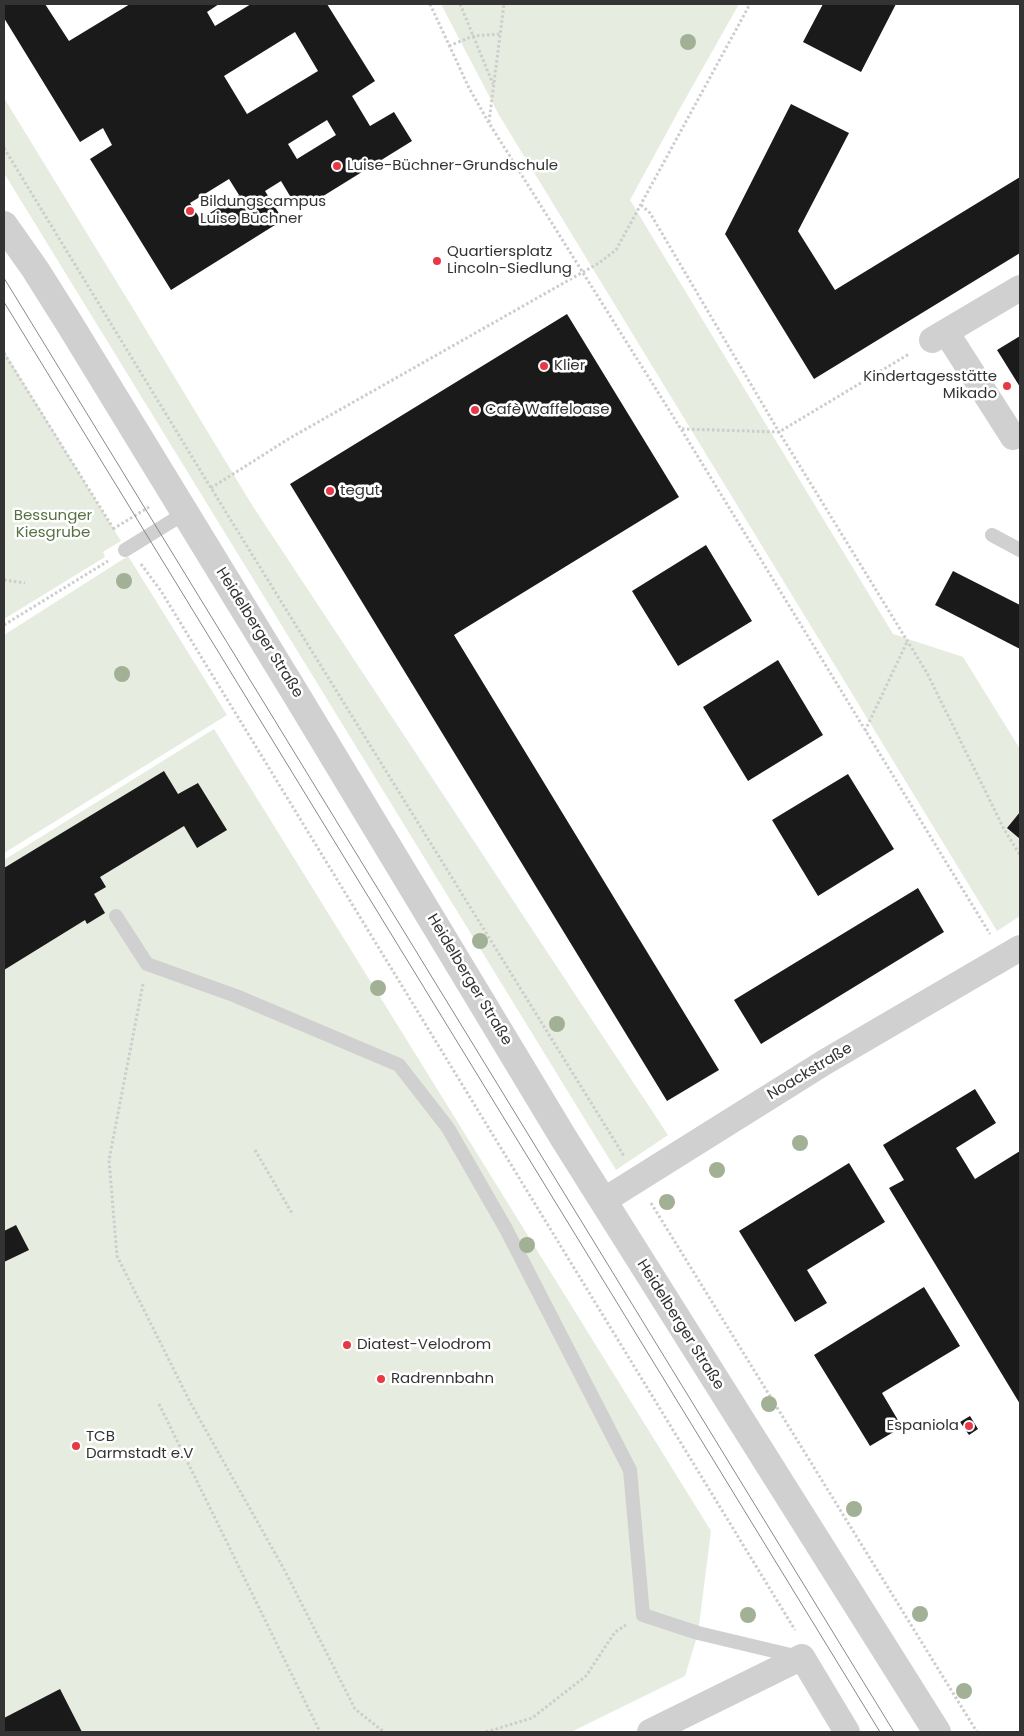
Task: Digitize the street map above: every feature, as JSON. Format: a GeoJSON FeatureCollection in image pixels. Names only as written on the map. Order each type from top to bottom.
{"type":"FeatureCollection","features":[{"type":"Feature","properties":{"kind":"street","name":"Heidelberger Straße"},"geometry":{"type":"LineString","coordinates":[[4,225],[35,269],[297,696],[603,1201],[937,1732]]}},
{"type":"Feature","properties":{"kind":"street"},"geometry":{"type":"LineString","coordinates":[[1017,442],[939,336],[1020,288]]}},
{"type":"Feature","properties":{"kind":"street","name":"Noackstraße"},"geometry":{"type":"LineString","coordinates":[[603,1201],[820,1066],[1013,953]]}},
{"type":"Feature","properties":{"kind":"street"},"geometry":{"type":"LineString","coordinates":[[650,1732],[802,1657],[847,1732]]}},
{"type":"Feature","properties":{"kind":"lane"},"geometry":{"type":"LineString","coordinates":[[127,549],[178,503]]}},
{"type":"Feature","properties":{"kind":"lane"},"geometry":{"type":"LineString","coordinates":[[992,536],[1020,550]]}},
{"type":"Feature","properties":{"kind":"lane"},"geometry":{"type":"LineString","coordinates":[[116,916],[147,964],[236,996],[399,1065],[448,1128],[506,1229],[630,1470],[643,1615],[698,1633],[802,1657]]}},
{"type":"Feature","properties":{"kind":"path"},"geometry":{"type":"LineString","coordinates":[[430,4],[469,88],[489,123],[681,429],[865,732],[1013,953]]}},
{"type":"Feature","properties":{"kind":"path"},"geometry":{"type":"LineString","coordinates":[[460,4],[494,85]]}},
{"type":"Feature","properties":{"kind":"path"},"geometry":{"type":"LineString","coordinates":[[489,123],[504,4]]}},
{"type":"Feature","properties":{"kind":"path"},"geometry":{"type":"LineString","coordinates":[[210,488],[290,438],[599,263],[616,250],[750,4]]}},
{"type":"Feature","properties":{"kind":"path"},"geometry":{"type":"LineString","coordinates":[[449,46],[473,36],[500,34]]}},
{"type":"Feature","properties":{"kind":"path"},"geometry":{"type":"LineString","coordinates":[[4,148],[210,488],[638,1179]]}},
{"type":"Feature","properties":{"kind":"path"},"geometry":{"type":"LineString","coordinates":[[641,205],[650,213],[779,432],[927,673],[1004,830],[1020,855]]}},
{"type":"Feature","properties":{"kind":"path"},"geometry":{"type":"LineString","coordinates":[[681,429],[779,432],[939,336]]}},
{"type":"Feature","properties":{"kind":"path"},"geometry":{"type":"LineString","coordinates":[[4,353],[113,528],[171,608],[795,1630],[802,1657]]}},
{"type":"Feature","properties":{"kind":"path"},"geometry":{"type":"LineString","coordinates":[[113,528],[178,503]]}},
{"type":"Feature","properties":{"kind":"path"},"geometry":{"type":"LineString","coordinates":[[4,625],[127,549]]}},
{"type":"Feature","properties":{"kind":"path"},"geometry":{"type":"LineString","coordinates":[[4,580],[25,583]]}},
{"type":"Feature","properties":{"kind":"path"},"geometry":{"type":"LineString","coordinates":[[865,732],[908,641]]}},
{"type":"Feature","properties":{"kind":"path"},"geometry":{"type":"LineString","coordinates":[[147,964],[109,1160],[118,1256],[190,1402],[285,1571],[355,1709],[384,1732]]}},
{"type":"Feature","properties":{"kind":"path"},"geometry":{"type":"LineString","coordinates":[[255,1150],[293,1215]]}},
{"type":"Feature","properties":{"kind":"path"},"geometry":{"type":"LineString","coordinates":[[656,1213],[818,1472],[977,1732]]}},
{"type":"Feature","properties":{"kind":"path"},"geometry":{"type":"LineString","coordinates":[[159,1404],[320,1732]]}},
{"type":"Feature","properties":{"kind":"path"},"geometry":{"type":"LineString","coordinates":[[486,1732],[532,1718],[586,1676],[615,1632],[643,1615]]}},
{"type":"Feature","properties":{"kind":"green space"},"geometry":{"type":"Polygon","coordinates":[[[441,4],[739,4],[630,200],[893,634],[963,657],[1020,749],[1020,916],[997,931],[499,115],[441,4]]]}},
{"type":"Feature","properties":{"kind":"green space"},"geometry":{"type":"Polygon","coordinates":[[[4,98],[252,505],[668,1135],[616,1170],[4,173],[4,98]]]}},
{"type":"Feature","properties":{"kind":"green space","name":"Bessunger Kiesgrube"},"geometry":{"type":"Polygon","coordinates":[[[4,351],[121,541],[103,552],[105,557],[4,619],[4,351]]]}},
{"type":"Feature","properties":{"kind":"green space"},"geometry":{"type":"Polygon","coordinates":[[[128,556],[227,715],[4,853],[4,635],[128,556]]]}},
{"type":"Feature","properties":{"kind":"green space","name":"Diatest-Velodrom"},"geometry":{"type":"Polygon","coordinates":[[[214,729],[711,1531],[698,1633],[685,1676],[571,1732],[4,1732],[4,860],[214,729]]]}},
{"type":"Feature","properties":{"kind":"building","name":"Bildungscampus Luise Büchner"},"geometry":{"type":"Polygon","coordinates":[[[4,4],[45,4],[69,41],[130,4],[219,4],[207,12],[215,26],[251,4],[327,4],[375,81],[352,96],[370,126],[394,112],[412,141],[299,211],[281,181],[265,191],[283,220],[171,290],[90,159],[112,145],[103,128],[80,142],[4,18],[4,4]],[[295,32],[224,76],[247,114],[318,71],[295,32]],[[327,120],[288,144],[297,159],[336,135],[327,120]],[[229,179],[190,203],[200,219],[239,195],[229,179]]]}},
{"type":"Feature","properties":{"kind":"building"},"geometry":{"type":"Polygon","coordinates":[[[823,4],[896,4],[861,72],[803,42],[823,4]]]}},
{"type":"Feature","properties":{"kind":"building"},"geometry":{"type":"Polygon","coordinates":[[[791,104],[849,133],[798,231],[835,290],[1020,177],[1020,253],[814,379],[725,234],[791,104]]]}},
{"type":"Feature","properties":{"kind":"building"},"geometry":{"type":"Polygon","coordinates":[[[567,314],[679,497],[454,635],[719,1070],[667,1101],[290,484],[567,314]]]}},
{"type":"Feature","properties":{"kind":"building"},"geometry":{"type":"Polygon","coordinates":[[[1020,336],[1020,387],[997,350],[1020,336]]]}},
{"type":"Feature","properties":{"kind":"building"},"geometry":{"type":"Polygon","coordinates":[[[706,545],[752,621],[678,666],[632,591],[706,545]]]}},
{"type":"Feature","properties":{"kind":"building"},"geometry":{"type":"Polygon","coordinates":[[[953,571],[1020,605],[1020,649],[935,605],[953,571]]]}},
{"type":"Feature","properties":{"kind":"building"},"geometry":{"type":"Polygon","coordinates":[[[778,660],[823,735],[748,781],[703,707],[778,660]]]}},
{"type":"Feature","properties":{"kind":"building"},"geometry":{"type":"Polygon","coordinates":[[[164,771],[178,794],[198,783],[227,830],[197,848],[184,826],[100,877],[106,887],[94,894],[105,913],[87,924],[85,920],[4,970],[4,868],[164,771]]]}},
{"type":"Feature","properties":{"kind":"building"},"geometry":{"type":"Polygon","coordinates":[[[848,774],[894,849],[818,896],[772,820],[848,774]]]}},
{"type":"Feature","properties":{"kind":"building"},"geometry":{"type":"Polygon","coordinates":[[[1020,812],[1020,839],[1007,828],[1020,812]]]}},
{"type":"Feature","properties":{"kind":"building"},"geometry":{"type":"Polygon","coordinates":[[[918,888],[944,932],[761,1044],[734,1000],[918,888]]]}},
{"type":"Feature","properties":{"kind":"building"},"geometry":{"type":"Polygon","coordinates":[[[975,1089],[996,1123],[956,1148],[975,1179],[1020,1151],[1020,1404],[889,1188],[904,1180],[883,1145],[975,1089]]]}},
{"type":"Feature","properties":{"kind":"building"},"geometry":{"type":"Polygon","coordinates":[[[849,1163],[885,1222],[807,1270],[827,1303],[795,1322],[739,1231],[849,1163]]]}},
{"type":"Feature","properties":{"kind":"building"},"geometry":{"type":"Polygon","coordinates":[[[16,1225],[29,1250],[4,1262],[4,1231],[16,1225]]]}},
{"type":"Feature","properties":{"kind":"building"},"geometry":{"type":"Polygon","coordinates":[[[924,1287],[960,1346],[882,1393],[902,1427],[870,1446],[814,1355],[924,1287]]]}},
{"type":"Feature","properties":{"kind":"building","name":"Espaniola"},"geometry":{"type":"Polygon","coordinates":[[[970,1416],[978,1429],[969,1435],[960,1422],[970,1416]]]}},
{"type":"Feature","properties":{"kind":"building"},"geometry":{"type":"Polygon","coordinates":[[[60,1689],[82,1732],[4,1732],[4,1718],[60,1689]]]}},
{"type":"Feature","properties":{"kind":"tram line"},"geometry":{"type":"LineString","coordinates":[[4,278],[894,1732]]}},
{"type":"Feature","properties":{"kind":"tram line"},"geometry":{"type":"LineString","coordinates":[[4,302],[880,1732]]}},
{"type":"Feature","properties":{"kind":"place","name":"Luise-Büchner-Grundschule"},"geometry":{"type":"Point","coordinates":[337,166]}},
{"type":"Feature","properties":{"kind":"place","name":"Bildungscampus Luise Büchner"},"geometry":{"type":"Point","coordinates":[190,211]}},
{"type":"Feature","properties":{"kind":"place","name":"Quartiersplatz Lincoln-Siedlung"},"geometry":{"type":"Point","coordinates":[437,261]}},
{"type":"Feature","properties":{"kind":"place","name":"Klier"},"geometry":{"type":"Point","coordinates":[544,366]}},
{"type":"Feature","properties":{"kind":"place","name":"Kindertagesstätte Mikado"},"geometry":{"type":"Point","coordinates":[1007,386]}},
{"type":"Feature","properties":{"kind":"place","name":"Cafè Waffeloase"},"geometry":{"type":"Point","coordinates":[475,410]}},
{"type":"Feature","properties":{"kind":"place","name":"tegut"},"geometry":{"type":"Point","coordinates":[330,491]}},
{"type":"Feature","properties":{"kind":"place","name":"Diatest-Velodrom"},"geometry":{"type":"Point","coordinates":[347,1345]}},
{"type":"Feature","properties":{"kind":"place","name":"Radrennbahn"},"geometry":{"type":"Point","coordinates":[381,1379]}},
{"type":"Feature","properties":{"kind":"place","name":"Espaniola"},"geometry":{"type":"Point","coordinates":[969,1426]}},
{"type":"Feature","properties":{"kind":"place","name":"TCB Darmstadt e.V"},"geometry":{"type":"Point","coordinates":[76,1446]}}]}
